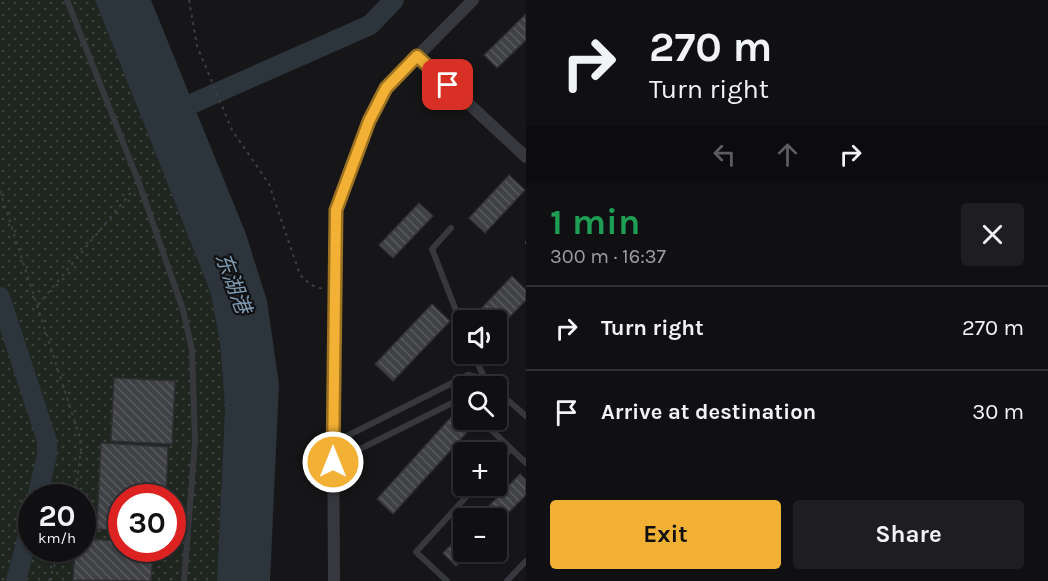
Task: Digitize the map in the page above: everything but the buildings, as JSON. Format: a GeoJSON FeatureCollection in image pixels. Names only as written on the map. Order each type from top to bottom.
{"type":"FeatureCollection","features":[{"type":"Feature","properties":{"kind":"street"},"geometry":{"type":"LineString","coordinates":[[334,581],[336,210],[369,121],[386,88],[473,0]]}},
{"type":"Feature","properties":{"kind":"street"},"geometry":{"type":"LineString","coordinates":[[417,56],[526,157]]}},
{"type":"Feature","properties":{"kind":"lane"},"geometry":{"type":"LineString","coordinates":[[67,0],[139,183],[183,310],[192,350],[195,442],[184,581]]}},
{"type":"Feature","properties":{"kind":"lane"},"geometry":{"type":"LineString","coordinates":[[451,228],[432,249],[456,310]]}},
{"type":"Feature","properties":{"kind":"lane"},"geometry":{"type":"LineString","coordinates":[[333,443],[453,383]]}},
{"type":"Feature","properties":{"kind":"lane"},"geometry":{"type":"LineString","coordinates":[[507,399],[526,416]]}},
{"type":"Feature","properties":{"kind":"lane"},"geometry":{"type":"LineString","coordinates":[[333,462],[453,404]]}},
{"type":"Feature","properties":{"kind":"lane"},"geometry":{"type":"LineString","coordinates":[[491,430],[526,463]]}},
{"type":"Feature","properties":{"kind":"lane"},"geometry":{"type":"LineString","coordinates":[[507,453],[511,449]]}},
{"type":"Feature","properties":{"kind":"lane"},"geometry":{"type":"LineString","coordinates":[[447,581],[416,552],[467,496]]}},
{"type":"Feature","properties":{"kind":"lane"},"geometry":{"type":"LineString","coordinates":[[507,581],[526,561]]}},
{"type":"Feature","properties":{"kind":"path"},"geometry":{"type":"LineString","coordinates":[[189,0],[195,39],[202,59],[227,118],[269,184],[300,275],[310,285],[335,293]]}},
{"type":"Feature","properties":{"kind":"path"},"geometry":{"type":"LineString","coordinates":[[38,305],[139,183]]}},
{"type":"Feature","properties":{"kind":"path"},"geometry":{"type":"LineString","coordinates":[[0,191],[79,435],[81,448],[77,484]]}},
{"type":"Feature","properties":{"kind":"path"},"geometry":{"type":"LineString","coordinates":[[526,241],[526,248]]}},
{"type":"Feature","properties":{"kind":"path"},"geometry":{"type":"LineString","coordinates":[[50,581],[56,562]]}},
{"type":"Feature","properties":{"kind":"shaded area"},"geometry":{"type":"Polygon","coordinates":[[[0,0],[95,0],[211,294],[220,343],[225,408],[217,581],[0,581],[0,0]]]}},
{"type":"Feature","properties":{"kind":"water","name":"东湖港"},"geometry":{"type":"Polygon","coordinates":[[[95,0],[151,0],[246,234],[267,301],[279,384],[270,581],[217,581],[225,408],[220,343],[211,294],[95,0]]]}},
{"type":"Feature","properties":{"kind":"waterway"},"geometry":{"type":"LineString","coordinates":[[171,113],[370,25],[394,0]]}},
{"type":"Feature","properties":{"kind":"waterway"},"geometry":{"type":"LineString","coordinates":[[0,297],[47,441],[47,455],[40,484]]}},
{"type":"Feature","properties":{"kind":"waterway"},"geometry":{"type":"LineString","coordinates":[[16,581],[21,562]]}},
{"type":"Feature","properties":{"kind":"route"},"geometry":{"type":"LineString","coordinates":[[333,462],[336,210],[369,121],[386,88],[417,56],[448,85]]}}]}
